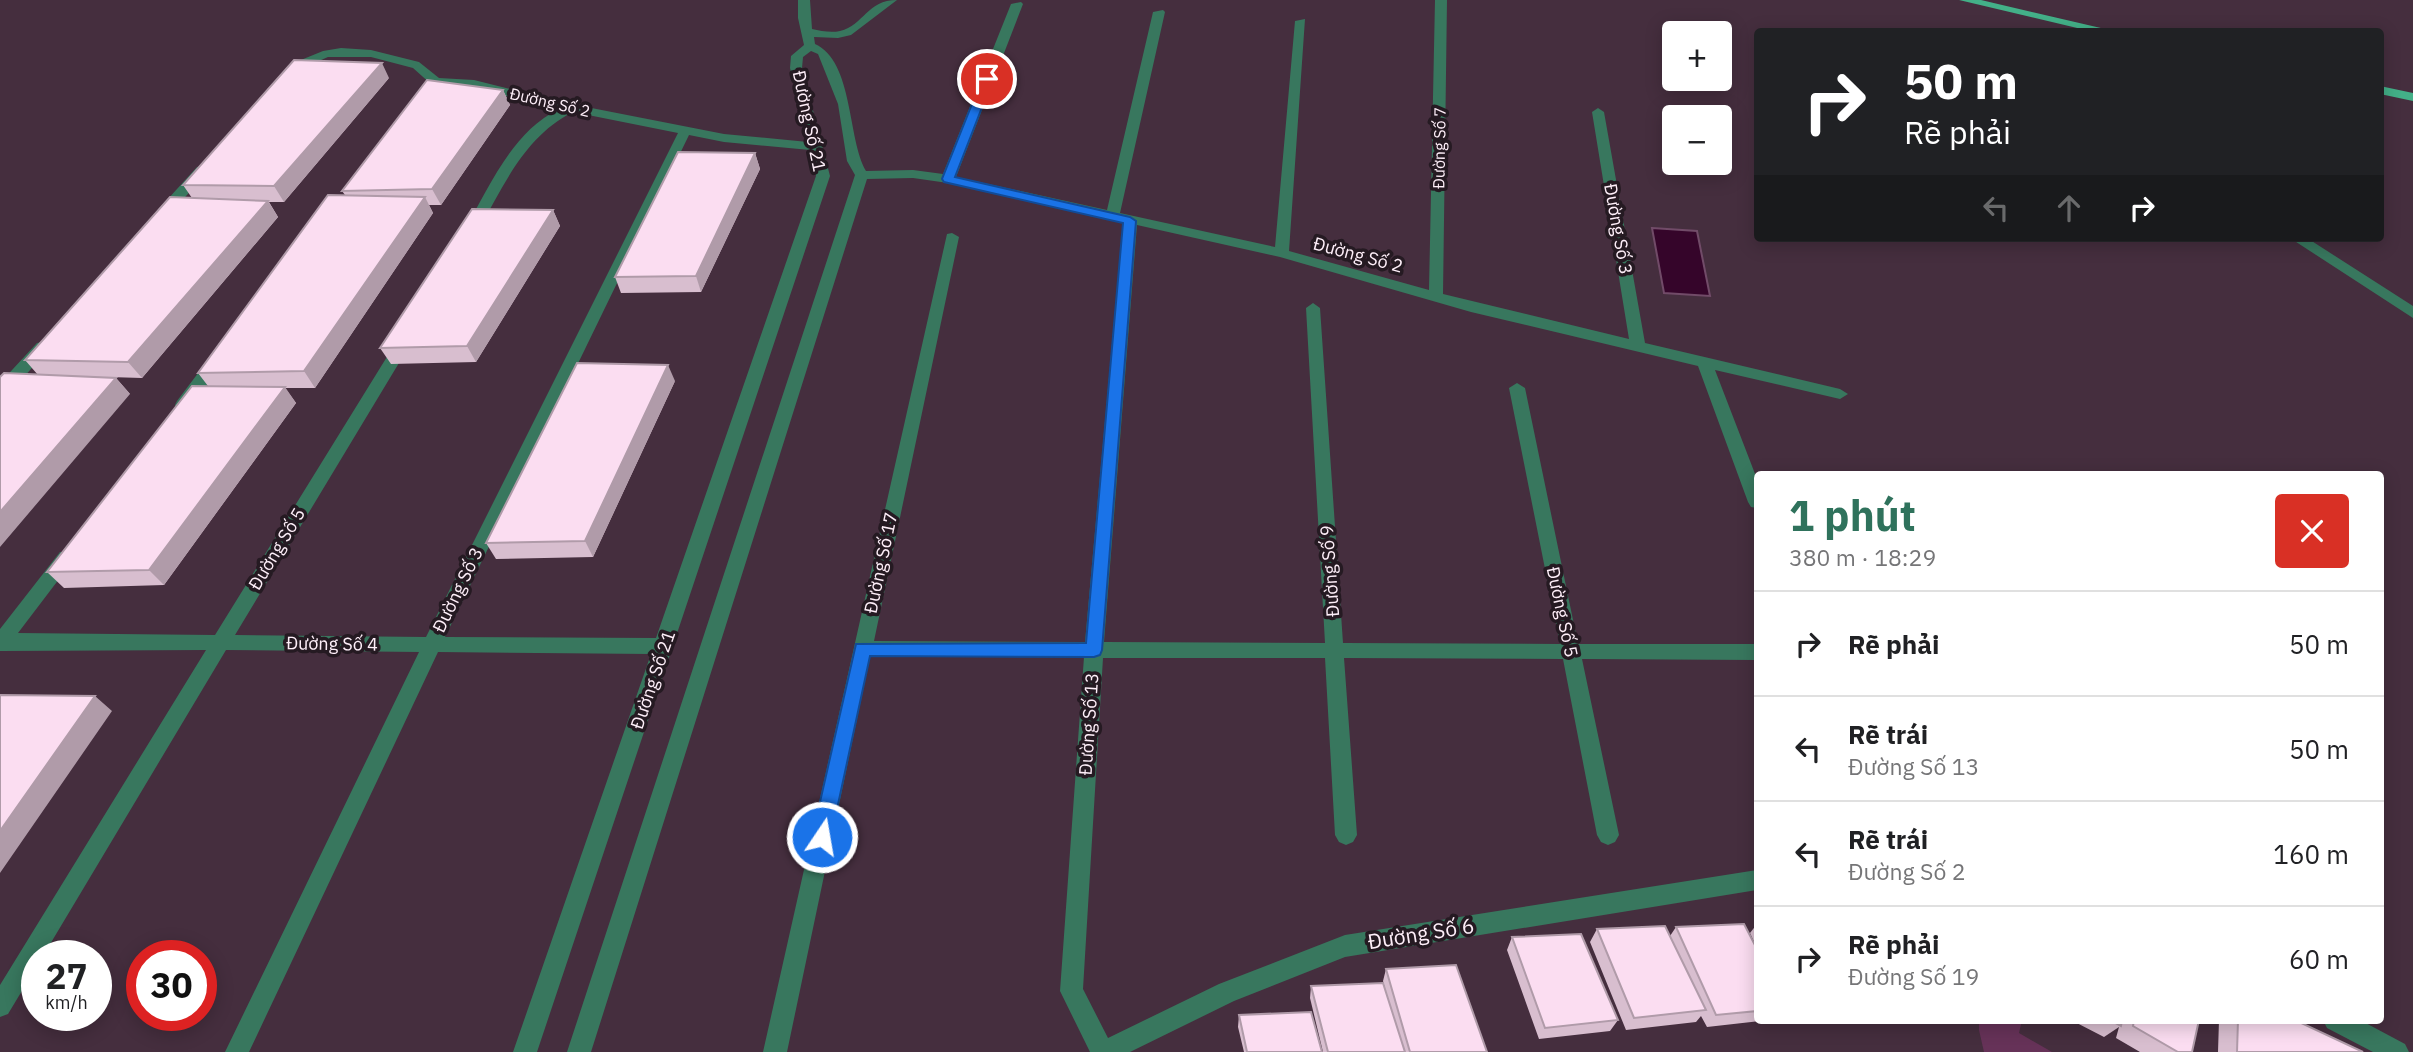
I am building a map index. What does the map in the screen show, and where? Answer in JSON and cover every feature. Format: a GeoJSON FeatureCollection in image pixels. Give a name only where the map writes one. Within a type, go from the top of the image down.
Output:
{"type":"FeatureCollection","features":[{"type":"Feature","properties":{"kind":"main road"},"geometry":{"type":"LineString","coordinates":[[1965,0],[2094,28]]}},
{"type":"Feature","properties":{"kind":"main road"},"geometry":{"type":"LineString","coordinates":[[2384,91],[2413,97]]}},
{"type":"Feature","properties":{"kind":"street"},"geometry":{"type":"LineString","coordinates":[[804,0],[808,39],[848,33],[891,0]]}},
{"type":"Feature","properties":{"kind":"street","name":"Đường Số 7"},"geometry":{"type":"LineString","coordinates":[[1436,296],[1441,0]]}},
{"type":"Feature","properties":{"kind":"street"},"geometry":{"type":"LineString","coordinates":[[948,179],[1017,4]]}},
{"type":"Feature","properties":{"kind":"street","name":"Đường Số 13"},"geometry":{"type":"LineString","coordinates":[[1104,1052],[1071,991],[1121,219],[1159,12]]}},
{"type":"Feature","properties":{"kind":"street"},"geometry":{"type":"LineString","coordinates":[[1282,253],[1301,21]]}},
{"type":"Feature","properties":{"kind":"street","name":"Đường Số 21"},"geometry":{"type":"LineString","coordinates":[[525,1052],[823,176],[796,68],[797,56],[808,39],[823,52],[836,83],[844,104],[854,161],[862,175]]}},
{"type":"Feature","properties":{"kind":"street","name":"Đường Số 2"},"geometry":{"type":"LineString","coordinates":[[277,87],[296,67],[318,55],[338,51],[374,52],[419,66],[432,87],[474,83],[571,108],[685,131],[724,138],[814,146]]}},
{"type":"Feature","properties":{"kind":"street"},"geometry":{"type":"LineString","coordinates":[[463,243],[527,137],[554,114],[571,108]]}},
{"type":"Feature","properties":{"kind":"street","name":"Đường Số 3"},"geometry":{"type":"LineString","coordinates":[[1598,112],[1638,347]]}},
{"type":"Feature","properties":{"kind":"street","name":"Đường Số 3"},"geometry":{"type":"LineString","coordinates":[[237,1052],[431,646],[685,131]]}},
{"type":"Feature","properties":{"kind":"street"},"geometry":{"type":"LineString","coordinates":[[148,230],[212,159]]}},
{"type":"Feature","properties":{"kind":"street","name":"Đường Số 2"},"geometry":{"type":"LineString","coordinates":[[862,175],[913,174],[948,179],[1282,253],[1471,307],[1840,394]]}},
{"type":"Feature","properties":{"kind":"street"},"geometry":{"type":"LineString","coordinates":[[579,1052],[862,175]]}},
{"type":"Feature","properties":{"kind":"street","name":"Đường Số 17"},"geometry":{"type":"LineString","coordinates":[[775,1052],[952,237]]}},
{"type":"Feature","properties":{"kind":"street"},"geometry":{"type":"LineString","coordinates":[[2303,242],[2413,313]]}},
{"type":"Feature","properties":{"kind":"street","name":"Đường Số 9"},"geometry":{"type":"LineString","coordinates":[[1313,308],[1346,835]]}},
{"type":"Feature","properties":{"kind":"street","name":"Đường Số 5"},"geometry":{"type":"LineString","coordinates":[[0,1006],[413,326]]}},
{"type":"Feature","properties":{"kind":"street"},"geometry":{"type":"LineString","coordinates":[[0,393],[55,332]]}},
{"type":"Feature","properties":{"kind":"street"},"geometry":{"type":"LineString","coordinates":[[172,419],[223,352]]}},
{"type":"Feature","properties":{"kind":"street"},"geometry":{"type":"LineString","coordinates":[[1705,364],[1754,494]]}},
{"type":"Feature","properties":{"kind":"street","name":"Đường Số 5"},"geometry":{"type":"LineString","coordinates":[[1517,388],[1608,835]]}},
{"type":"Feature","properties":{"kind":"street"},"geometry":{"type":"LineString","coordinates":[[1,641],[79,541]]}},
{"type":"Feature","properties":{"kind":"street","name":"Đường Số 4"},"geometry":{"type":"LineString","coordinates":[[1,641],[665,646]]}},
{"type":"Feature","properties":{"kind":"street"},"geometry":{"type":"LineString","coordinates":[[863,649],[1754,652]]}},
{"type":"Feature","properties":{"kind":"street","name":"Đường Số 6"},"geometry":{"type":"LineString","coordinates":[[1104,1052],[1227,992],[1345,946],[1754,880]]}},
{"type":"Feature","properties":{"kind":"street"},"geometry":{"type":"LineString","coordinates":[[2343,1024],[2397,1052]]}},
{"type":"Feature","properties":{"kind":"shaded area"},"geometry":{"type":"Polygon","coordinates":[[[1652,228],[1697,231],[1710,296],[1664,293],[1652,228]]]}},
{"type":"Feature","properties":{"kind":"shaded area"},"geometry":{"type":"Polygon","coordinates":[[[1979,1024],[2021,1024],[2019,1033],[2052,1052],[1984,1052],[1979,1024]]]}},
{"type":"Feature","properties":{"kind":"building"},"geometry":{"type":"Polygon","coordinates":[[[294,60],[382,63],[274,186],[183,185],[294,60]]]}},
{"type":"Feature","properties":{"kind":"building"},"geometry":{"type":"Polygon","coordinates":[[[427,80],[503,90],[432,189],[342,191],[427,80]]]}},
{"type":"Feature","properties":{"kind":"building"},"geometry":{"type":"Polygon","coordinates":[[[678,152],[755,153],[696,276],[615,277],[678,152]]]}},
{"type":"Feature","properties":{"kind":"building"},"geometry":{"type":"Polygon","coordinates":[[[328,195],[425,197],[304,371],[198,373],[328,195]]]}},
{"type":"Feature","properties":{"kind":"building"},"geometry":{"type":"Polygon","coordinates":[[[170,197],[268,201],[128,362],[25,360],[170,197]]]}},
{"type":"Feature","properties":{"kind":"building"},"geometry":{"type":"Polygon","coordinates":[[[472,209],[553,210],[467,346],[380,348],[472,209]]]}},
{"type":"Feature","properties":{"kind":"building"},"geometry":{"type":"Polygon","coordinates":[[[577,363],[668,365],[585,541],[486,543],[577,363]]]}},
{"type":"Feature","properties":{"kind":"building"},"geometry":{"type":"Polygon","coordinates":[[[4,373],[116,378],[0,512],[0,377],[4,373]]]}},
{"type":"Feature","properties":{"kind":"building"},"geometry":{"type":"Polygon","coordinates":[[[192,386],[285,387],[149,570],[47,572],[192,386]]]}},
{"type":"Feature","properties":{"kind":"building"},"geometry":{"type":"Polygon","coordinates":[[[0,695],[95,696],[0,831],[0,695]]]}},
{"type":"Feature","properties":{"kind":"building"},"geometry":{"type":"Polygon","coordinates":[[[1744,924],[1754,943],[1754,1011],[1716,1015],[1676,927],[1744,924]]]}},
{"type":"Feature","properties":{"kind":"building"},"geometry":{"type":"Polygon","coordinates":[[[1665,926],[1706,1010],[1634,1018],[1597,929],[1665,926]]]}},
{"type":"Feature","properties":{"kind":"building"},"geometry":{"type":"Polygon","coordinates":[[[1581,934],[1618,1020],[1545,1028],[1512,937],[1581,934]]]}},
{"type":"Feature","properties":{"kind":"building"},"geometry":{"type":"Polygon","coordinates":[[[1456,965],[1487,1052],[1410,1052],[1386,969],[1456,965]]]}},
{"type":"Feature","properties":{"kind":"building"},"geometry":{"type":"Polygon","coordinates":[[[1383,983],[1405,1052],[1328,1052],[1311,986],[1383,983]]]}},
{"type":"Feature","properties":{"kind":"building"},"geometry":{"type":"Polygon","coordinates":[[[1311,1012],[1322,1052],[1247,1052],[1239,1015],[1311,1012]]]}},
{"type":"Feature","properties":{"kind":"building"},"geometry":{"type":"Polygon","coordinates":[[[2198,1024],[2192,1052],[2178,1052],[2133,1026],[2198,1024]]]}},
{"type":"Feature","properties":{"kind":"building"},"geometry":{"type":"Polygon","coordinates":[[[2238,1024],[2304,1024],[2363,1052],[2237,1052],[2238,1024]]]}},
{"type":"Feature","properties":{"kind":"route"},"geometry":{"type":"LineString","coordinates":[[822,837],[863,649],[1094,650],[1130,221],[948,179],[987,79]]}}]}
